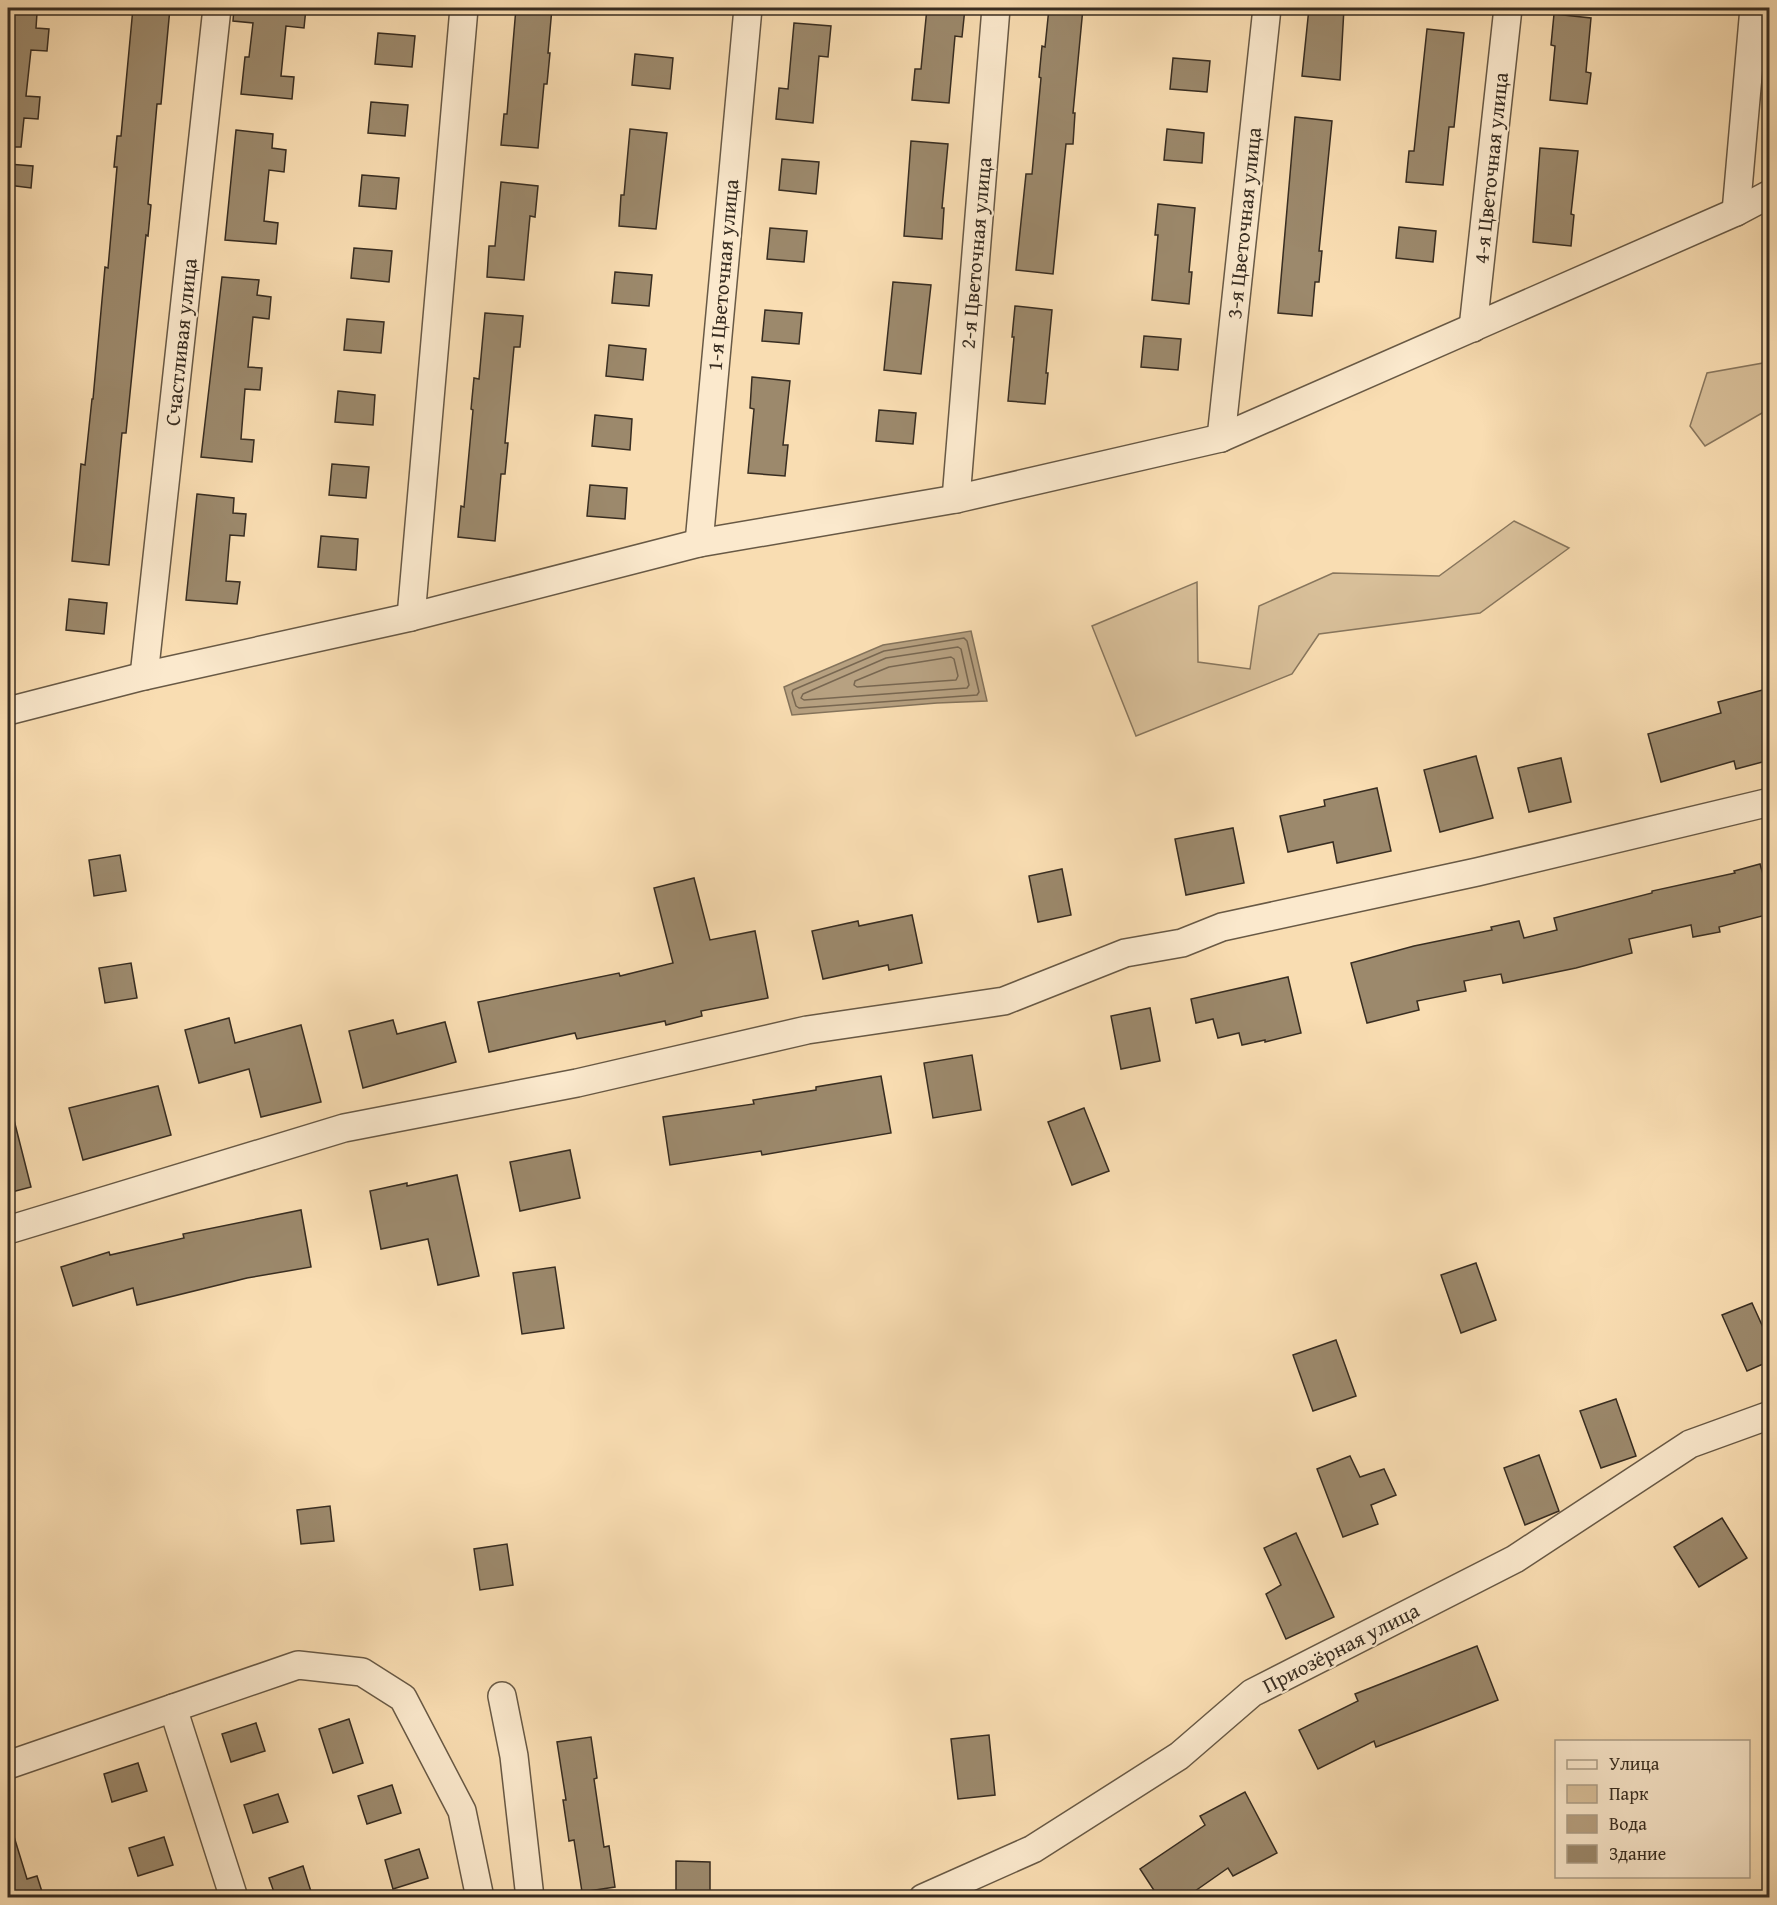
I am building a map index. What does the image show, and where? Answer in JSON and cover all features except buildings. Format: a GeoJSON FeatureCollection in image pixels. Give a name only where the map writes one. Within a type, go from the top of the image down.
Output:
{"type":"FeatureCollection","features":[{"type":"Feature","properties":{"kind":"street","name":"Счастливая улица"},"geometry":{"type":"LineString","coordinates":[[144,676],[217,8]]}},
{"type":"Feature","properties":{"kind":"street"},"geometry":{"type":"LineString","coordinates":[[411,617],[464,8]]}},
{"type":"Feature","properties":{"kind":"street","name":"1-я Цветочная улица"},"geometry":{"type":"LineString","coordinates":[[699,543],[748,8]]}},
{"type":"Feature","properties":{"kind":"street","name":"2-я Цветочная улица"},"geometry":{"type":"LineString","coordinates":[[956,499],[996,8]]}},
{"type":"Feature","properties":{"kind":"street","name":"3-я Цветочная улица"},"geometry":{"type":"LineString","coordinates":[[1221,438],[1267,8]]}},
{"type":"Feature","properties":{"kind":"street","name":"4-я Цветочная улица"},"geometry":{"type":"LineString","coordinates":[[1473,328],[1508,8]]}},
{"type":"Feature","properties":{"kind":"street"},"geometry":{"type":"LineString","coordinates":[[1736,212],[1754,8]]}},
{"type":"Feature","properties":{"kind":"street"},"geometry":{"type":"LineString","coordinates":[[8,711],[144,676],[411,617],[699,543],[956,499],[1221,438],[1770,195]]}},
{"type":"Feature","properties":{"kind":"street"},"geometry":{"type":"LineString","coordinates":[[8,1230],[344,1128],[577,1083],[807,1030],[1004,1001],[1125,953],[1182,943],[1222,927],[1477,872],[1770,802]]}},
{"type":"Feature","properties":{"kind":"street","name":"Приозёрная улица"},"geometry":{"type":"LineString","coordinates":[[922,1898],[1033,1849],[1179,1756],[1252,1693],[1515,1559],[1690,1444],[1770,1415]]}},
{"type":"Feature","properties":{"kind":"street"},"geometry":{"type":"LineString","coordinates":[[8,1765],[298,1665],[362,1672],[403,1698],[462,1811],[480,1898]]}},
{"type":"Feature","properties":{"kind":"street"},"geometry":{"type":"LineString","coordinates":[[502,1696],[514,1755],[530,1898]]}},
{"type":"Feature","properties":{"kind":"street"},"geometry":{"type":"LineString","coordinates":[[172,1708],[234,1898]]}},
{"type":"Feature","properties":{"kind":"green space"},"geometry":{"type":"Polygon","coordinates":[[[1769,362],[1769,409],[1705,446],[1690,426],[1707,373],[1769,362]]]}},
{"type":"Feature","properties":{"kind":"green space"},"geometry":{"type":"Polygon","coordinates":[[[1514,521],[1569,548],[1480,613],[1319,634],[1292,674],[1136,736],[1092,626],[1197,582],[1198,662],[1250,669],[1259,606],[1333,573],[1439,576],[1514,521]]]}},
{"type":"Feature","properties":{"kind":"water"},"geometry":{"type":"Polygon","coordinates":[[[971,631],[987,701],[792,715],[784,687],[883,645],[971,631]]]}}]}
